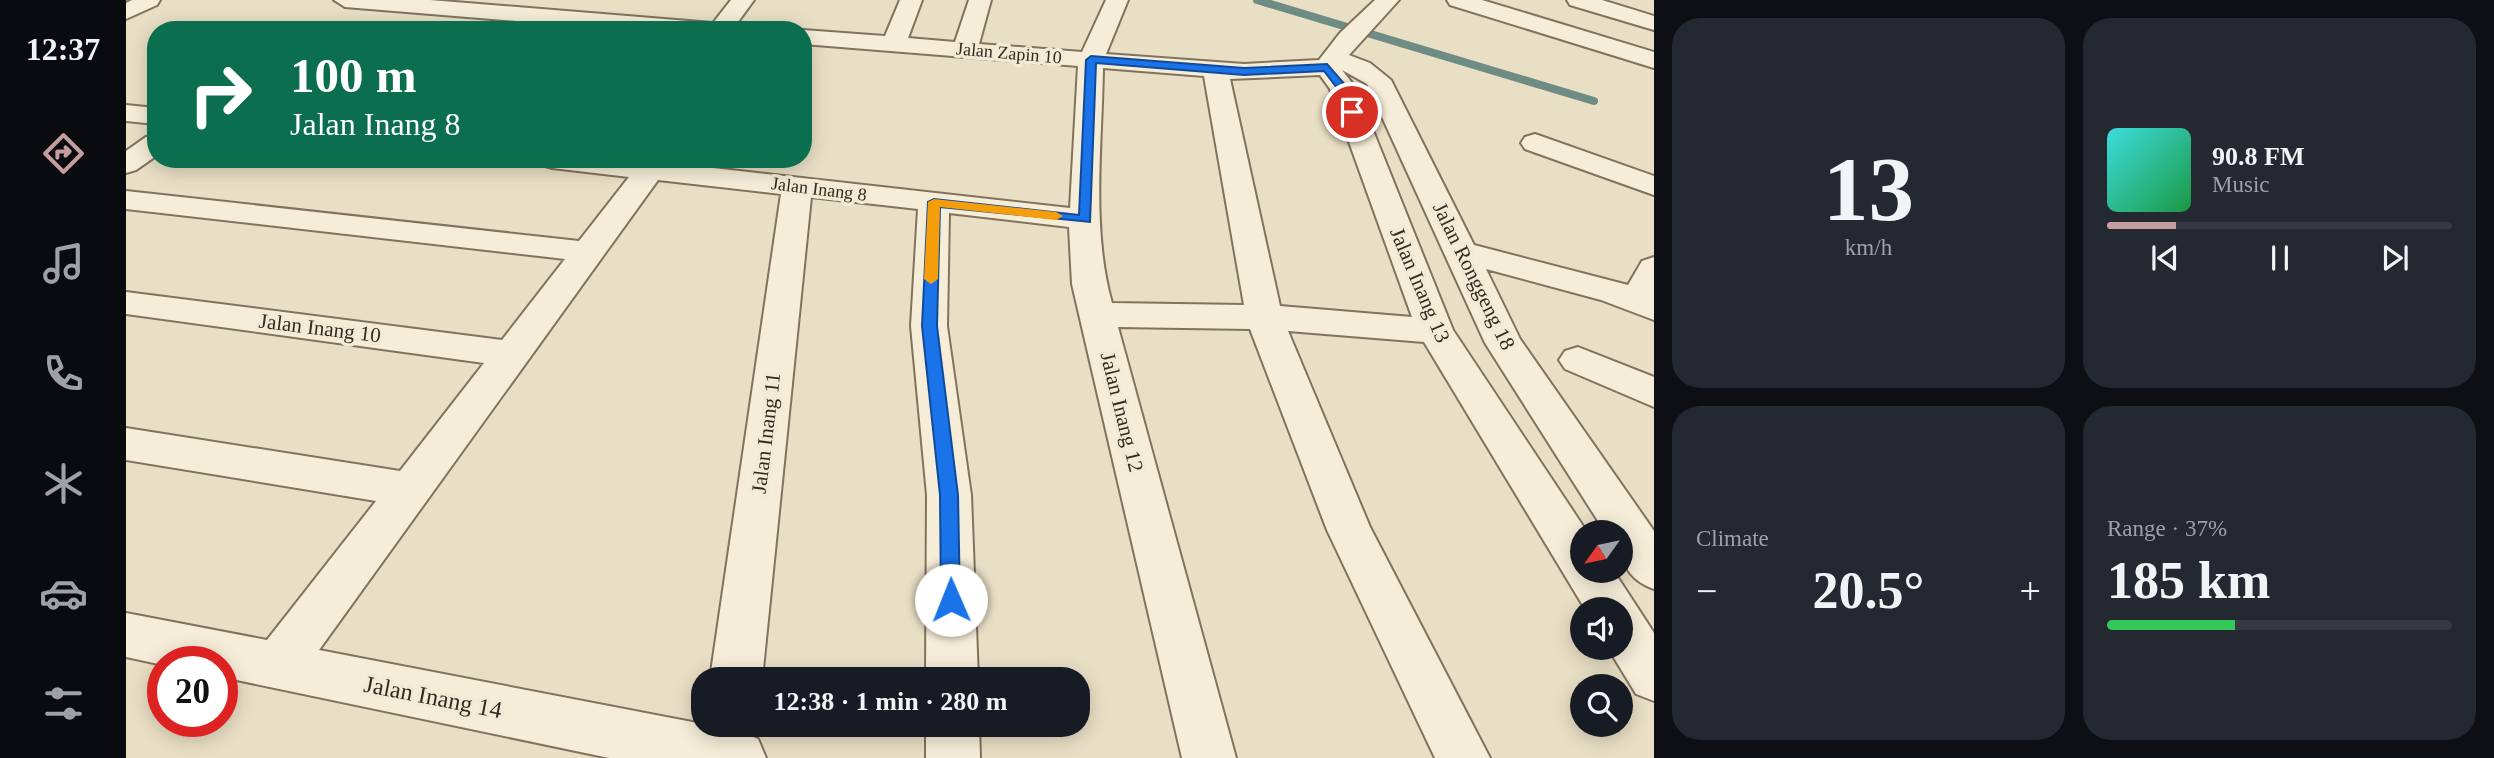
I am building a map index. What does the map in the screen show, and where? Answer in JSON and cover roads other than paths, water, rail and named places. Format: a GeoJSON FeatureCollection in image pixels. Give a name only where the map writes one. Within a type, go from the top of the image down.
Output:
{"type":"FeatureCollection","features":[{"type":"Feature","properties":{"kind":"street"},"geometry":{"type":"LineString","coordinates":[[126,12],[149,0]]}},
{"type":"Feature","properties":{"kind":"street"},"geometry":{"type":"LineString","coordinates":[[345,0],[480,5],[606,21]]}},
{"type":"Feature","properties":{"kind":"street"},"geometry":{"type":"LineString","coordinates":[[569,18],[588,0]]}},
{"type":"Feature","properties":{"kind":"street"},"geometry":{"type":"LineString","coordinates":[[726,21],[743,0]]}},
{"type":"Feature","properties":{"kind":"street"},"geometry":{"type":"LineString","coordinates":[[894,44],[911,0]]}},
{"type":"Feature","properties":{"kind":"street"},"geometry":{"type":"LineString","coordinates":[[965,50],[980,0]]}},
{"type":"Feature","properties":{"kind":"street"},"geometry":{"type":"LineString","coordinates":[[1091,60],[1117,0]]}},
{"type":"Feature","properties":{"kind":"street"},"geometry":{"type":"LineString","coordinates":[[1344,46],[1388,0]]}},
{"type":"Feature","properties":{"kind":"street"},"geometry":{"type":"LineString","coordinates":[[1458,0],[1654,60]]}},
{"type":"Feature","properties":{"kind":"street"},"geometry":{"type":"LineString","coordinates":[[1578,0],[1654,23]]}},
{"type":"Feature","properties":{"kind":"street","name":"Jalan Zapin 10"},"geometry":{"type":"LineString","coordinates":[[812,38],[1244,72],[1344,46]]}},
{"type":"Feature","properties":{"kind":"street","name":"Jalan Ronggeng 18"},"geometry":{"type":"LineString","coordinates":[[1344,46],[1361,68],[1378,80],[1503,343],[1654,569]]}},
{"type":"Feature","properties":{"kind":"street","name":"Jalan Inang 13"},"geometry":{"type":"LineString","coordinates":[[1344,46],[1343,88],[1435,331],[1570,544]]}},
{"type":"Feature","properties":{"kind":"street","name":"Jalan Inang 12"},"geometry":{"type":"LineString","coordinates":[[1091,60],[1085,219],[1088,284],[1209,758]]}},
{"type":"Feature","properties":{"kind":"street"},"geometry":{"type":"LineString","coordinates":[[1215,69],[1264,317],[1349,530],[1463,758]]}},
{"type":"Feature","properties":{"kind":"street"},"geometry":{"type":"LineString","coordinates":[[126,113],[147,115]]}},
{"type":"Feature","properties":{"kind":"street"},"geometry":{"type":"LineString","coordinates":[[1535,143],[1654,186]]}},
{"type":"Feature","properties":{"kind":"street"},"geometry":{"type":"LineString","coordinates":[[126,164],[147,149]]}},
{"type":"Feature","properties":{"kind":"street","name":"Jalan Inang 8"},"geometry":{"type":"LineString","coordinates":[[632,168],[1085,219]]}},
{"type":"Feature","properties":{"kind":"street"},"geometry":{"type":"LineString","coordinates":[[278,666],[650,170]]}},
{"type":"Feature","properties":{"kind":"street","name":"Jalan Inang 11"},"geometry":{"type":"LineString","coordinates":[[737,667],[797,187]]}},
{"type":"Feature","properties":{"kind":"street"},"geometry":{"type":"LineString","coordinates":[[126,200],[589,253]]}},
{"type":"Feature","properties":{"kind":"street"},"geometry":{"type":"LineString","coordinates":[[934,202],[929,326],[949,495],[952,667]]}},
{"type":"Feature","properties":{"kind":"street"},"geometry":{"type":"LineString","coordinates":[[1461,252],[1613,292],[1646,305],[1654,268]]}},
{"type":"Feature","properties":{"kind":"street","name":"Jalan Inang 10"},"geometry":{"type":"LineString","coordinates":[[126,303],[513,354]]}},
{"type":"Feature","properties":{"kind":"street"},"geometry":{"type":"LineString","coordinates":[[1097,315],[1264,317],[1435,331]]}},
{"type":"Feature","properties":{"kind":"street"},"geometry":{"type":"LineString","coordinates":[[1578,360],[1654,393]]}},
{"type":"Feature","properties":{"kind":"street"},"geometry":{"type":"LineString","coordinates":[[126,444],[412,490]]}},
{"type":"Feature","properties":{"kind":"street","name":"Jalan Inang 14"},"geometry":{"type":"LineString","coordinates":[[126,635],[278,666],[732,746]]}},
{"type":"Feature","properties":{"kind":"street"},"geometry":{"type":"LineString","coordinates":[[1633,644],[1654,677]]}},
{"type":"Feature","properties":{"kind":"street"},"geometry":{"type":"LineString","coordinates":[[952,737],[953,758]]}},
{"type":"Feature","properties":{"kind":"waterway"},"geometry":{"type":"LineString","coordinates":[[1257,0],[1594,101]]}}]}
